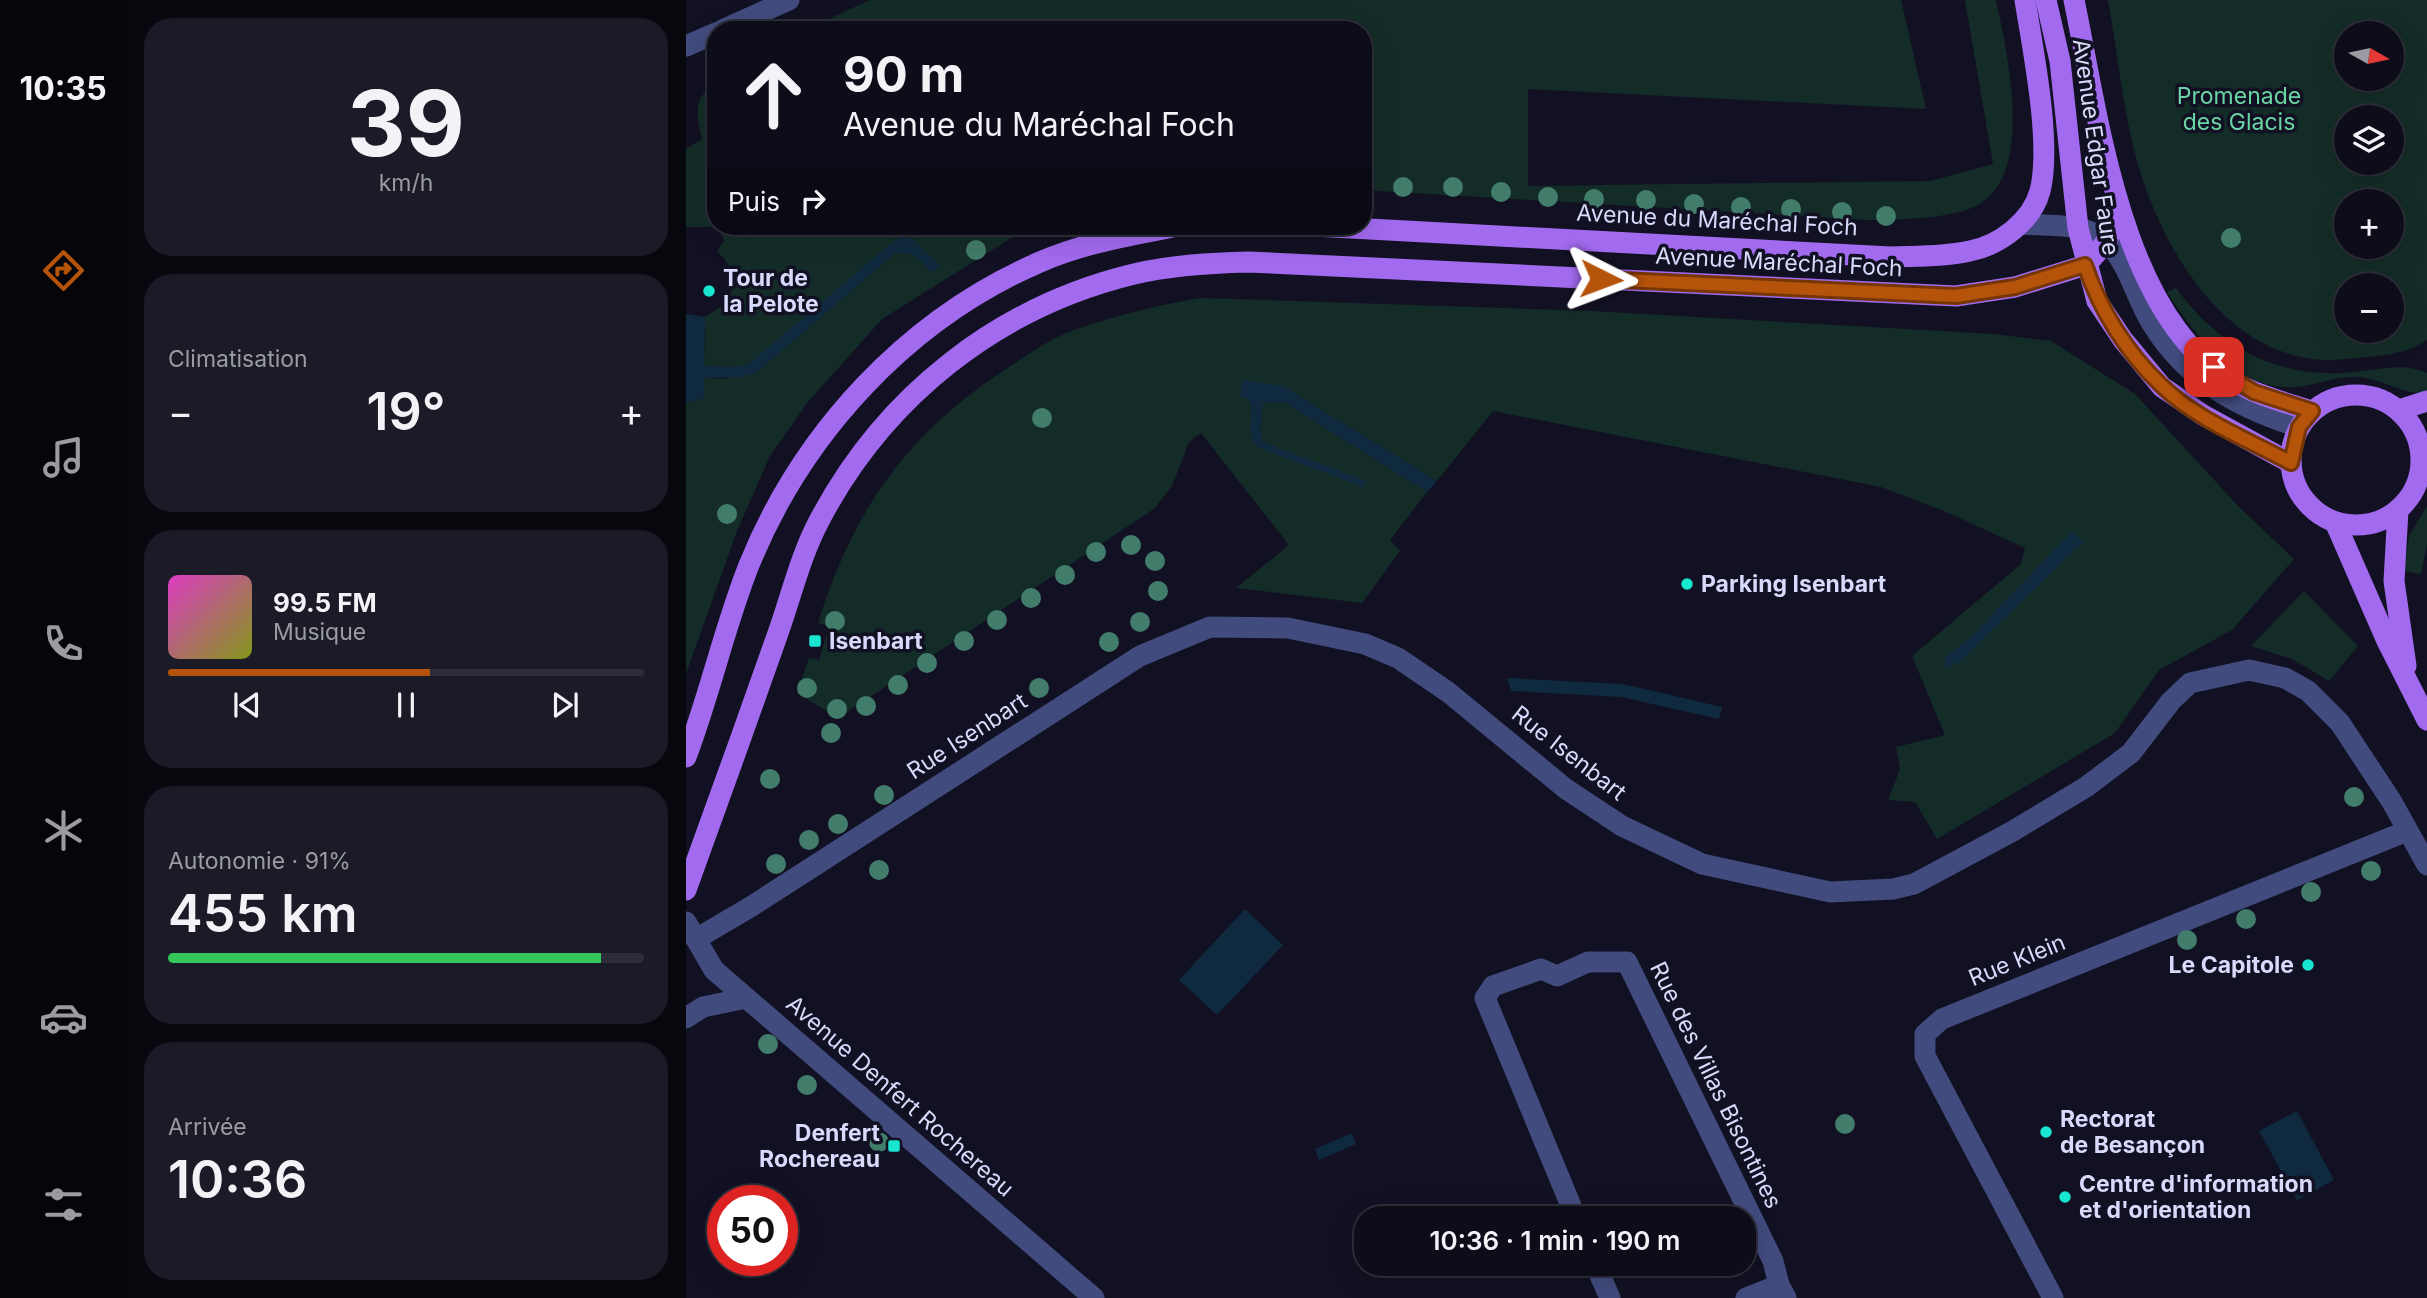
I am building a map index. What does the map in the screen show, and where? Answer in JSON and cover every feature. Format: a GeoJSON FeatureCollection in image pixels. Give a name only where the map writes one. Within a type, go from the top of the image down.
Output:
{"type":"FeatureCollection","features":[{"type":"Feature","properties":{"kind":"main road"},"geometry":{"type":"LineString","coordinates":[[2020,224],[2039,194],[2043,171],[2039,89],[2025,0]]}},
{"type":"Feature","properties":{"kind":"main road","name":"Avenue Edgar Faure"},"geometry":{"type":"LineString","coordinates":[[2046,0],[2060,61],[2078,228],[2085,265],[2097,301],[2123,340],[2162,387],[2203,415],[2291,463]]}},
{"type":"Feature","properties":{"kind":"main road","name":"Avenue Edgar Faure"},"geometry":{"type":"LineString","coordinates":[[2074,0],[2119,213]]}},
{"type":"Feature","properties":{"kind":"main road"},"geometry":{"type":"LineString","coordinates":[[2085,265],[2107,241],[2119,213]]}},
{"type":"Feature","properties":{"kind":"main road"},"geometry":{"type":"LineString","coordinates":[[2119,213],[2148,282],[2168,317],[2202,357],[2226,377],[2306,419]]}},
{"type":"Feature","properties":{"kind":"main road","name":"Avenue du Maréchal Foch"},"geometry":{"type":"LineString","coordinates":[[1372,229],[1891,257],[1972,251],[1999,240],[2020,224]]}},
{"type":"Feature","properties":{"kind":"main road"},"geometry":{"type":"LineString","coordinates":[[686,757],[749,565],[799,467],[855,395],[922,332],[978,294],[1030,267],[1134,235]]}},
{"type":"Feature","properties":{"kind":"main road","name":"Avenue Maréchal Foch"},"geometry":{"type":"LineString","coordinates":[[686,890],[779,632],[797,573],[818,523],[844,478],[870,439],[937,373],[982,338],[1032,309],[1076,291],[1134,274],[1189,264],[1249,261],[1956,296],[1991,293],[2085,265]]}},
{"type":"Feature","properties":{"kind":"main road"},"geometry":{"type":"LineString","coordinates":[[2346,395],[2374,397],[2399,410],[2419,442],[2424,464],[2413,491],[2398,510],[2368,524],[2334,522],[2320,515],[2300,493],[2291,463],[2306,419],[2328,400],[2346,395]]}},
{"type":"Feature","properties":{"kind":"main road"},"geometry":{"type":"LineString","coordinates":[[2399,410],[2427,401]]}},
{"type":"Feature","properties":{"kind":"main road"},"geometry":{"type":"LineString","coordinates":[[2398,510],[2393,581],[2409,682]]}},
{"type":"Feature","properties":{"kind":"main road"},"geometry":{"type":"LineString","coordinates":[[2334,522],[2387,641],[2427,720]]}},
{"type":"Feature","properties":{"kind":"street"},"geometry":{"type":"LineString","coordinates":[[742,21],[789,0]]}},
{"type":"Feature","properties":{"kind":"street"},"geometry":{"type":"LineString","coordinates":[[686,46],[707,37]]}},
{"type":"Feature","properties":{"kind":"street"},"geometry":{"type":"LineString","coordinates":[[2020,224],[2078,228],[2107,241],[2126,271],[2151,322],[2191,371],[2213,390],[2246,408],[2306,419]]}},
{"type":"Feature","properties":{"kind":"street","name":"Rue Isenbart"},"geometry":{"type":"LineString","coordinates":[[691,931],[1140,656],[1210,627],[1287,628],[1365,644],[1398,657],[1448,692],[1588,805],[1657,845],[1702,864],[1830,892],[1893,889],[1914,884],[2086,787],[2131,753],[2171,701],[2190,683],[2249,670],[2286,678],[2308,691],[2340,723],[2392,802],[2427,865]]}},
{"type":"Feature","properties":{"kind":"street","name":"Rue Klein"},"geometry":{"type":"LineString","coordinates":[[2053,1298],[1925,1056],[1925,1034],[1942,1019],[2407,831]]}},
{"type":"Feature","properties":{"kind":"street","name":"Avenue Denfert Rochereau"},"geometry":{"type":"LineString","coordinates":[[691,931],[714,970],[1094,1298]]}},
{"type":"Feature","properties":{"kind":"street","name":"Rue des Villas Bisontines"},"geometry":{"type":"LineString","coordinates":[[1571,1206],[1485,998],[1493,985],[1541,969],[1557,976],[1588,962],[1627,962],[1746,1206]]}},
{"type":"Feature","properties":{"kind":"street"},"geometry":{"type":"LineString","coordinates":[[686,1018],[703,1007],[746,998]]}},
{"type":"Feature","properties":{"kind":"street","name":"Rue des Villas Bisontines"},"geometry":{"type":"LineString","coordinates":[[1756,1226],[1773,1261],[1782,1291]]}},
{"type":"Feature","properties":{"kind":"street"},"geometry":{"type":"LineString","coordinates":[[1600,1276],[1610,1298]]}},
{"type":"Feature","properties":{"kind":"street"},"geometry":{"type":"LineString","coordinates":[[1746,1298],[1782,1291]]}},
{"type":"Feature","properties":{"kind":"green space"},"geometry":{"type":"Polygon","coordinates":[[[870,0],[1901,0],[1926,109],[1528,89],[1528,186],[1930,181],[1993,164],[1965,0],[1996,0],[2010,81],[2012,142],[2006,170],[1993,192],[1974,207],[1922,218],[1867,220],[1372,191],[1372,21],[824,21],[870,0]]]}},
{"type":"Feature","properties":{"kind":"green space","name":"Promenade des Glacis"},"geometry":{"type":"Polygon","coordinates":[[[2108,0],[2427,0],[2427,340],[2409,349],[2388,354],[2345,359],[2306,358],[2271,347],[2239,328],[2211,302],[2187,271],[2167,238],[2139,168],[2121,84],[2108,0]]]}},
{"type":"Feature","properties":{"kind":"green space"},"geometry":{"type":"Polygon","coordinates":[[[707,90],[707,227],[686,227],[686,149],[702,139],[698,107],[707,90]]]}},
{"type":"Feature","properties":{"kind":"green space"},"geometry":{"type":"Polygon","coordinates":[[[722,235],[1016,235],[882,319],[808,402],[770,456],[737,531],[686,674],[686,403],[704,398],[704,378],[722,379],[757,372],[894,254],[910,254],[931,272],[911,238],[750,363],[738,367],[704,366],[705,317],[729,301],[732,286],[729,268],[717,251],[724,241],[722,235]]]}},
{"type":"Feature","properties":{"kind":"green space"},"geometry":{"type":"Polygon","coordinates":[[[2176,288],[2211,327],[2252,355],[2300,371],[2326,373],[2409,368],[2427,373],[2427,393],[2410,392],[2359,377],[2285,387],[2248,377],[2216,354],[2189,324],[2167,292],[2176,288]]]}},
{"type":"Feature","properties":{"kind":"green space"},"geometry":{"type":"Polygon","coordinates":[[[1201,298],[1591,311],[1994,334],[2051,341],[2135,394],[2238,506],[2294,559],[2232,630],[2159,670],[2115,733],[1937,839],[1915,802],[1888,800],[1900,769],[1896,747],[1945,735],[1912,656],[2021,564],[2025,548],[1944,511],[1881,487],[1493,411],[1437,481],[1283,386],[1248,399],[1251,433],[1257,447],[1366,482],[1263,442],[1260,432],[1263,403],[1284,402],[1427,492],[1390,540],[1400,551],[1362,603],[1236,588],[1289,545],[1201,433],[1189,442],[1172,486],[1154,509],[838,718],[797,693],[809,658],[819,660],[829,627],[818,623],[832,583],[866,511],[887,479],[938,422],[1003,371],[1057,337],[1123,315],[1201,298]]]}},
{"type":"Feature","properties":{"kind":"green space"},"geometry":{"type":"Polygon","coordinates":[[[2427,506],[2427,545],[2421,574],[2404,571],[2409,536],[2427,506]]]}},
{"type":"Feature","properties":{"kind":"green space"},"geometry":{"type":"Polygon","coordinates":[[[2304,591],[2358,646],[2329,681],[2292,659],[2251,646],[2304,591]]]}},
{"type":"Feature","properties":{"kind":"water"},"geometry":{"type":"Polygon","coordinates":[[[902,237],[911,238],[940,266],[931,272],[910,254],[894,254],[757,372],[741,377],[704,378],[704,398],[686,403],[686,314],[705,317],[704,366],[738,367],[750,363],[895,240],[902,237]]]}},
{"type":"Feature","properties":{"kind":"water"},"geometry":{"type":"Polygon","coordinates":[[[1243,380],[1283,386],[1437,481],[1427,492],[1284,402],[1263,403],[1260,431],[1263,442],[1367,481],[1363,487],[1257,447],[1251,433],[1248,399],[1239,396],[1243,380]]]}},
{"type":"Feature","properties":{"kind":"water"},"geometry":{"type":"Polygon","coordinates":[[[2072,531],[2083,542],[1960,662],[1945,669],[1945,658],[1970,638],[2072,531]]]}},
{"type":"Feature","properties":{"kind":"water"},"geometry":{"type":"Polygon","coordinates":[[[1507,678],[1623,684],[1722,707],[1719,719],[1621,697],[1511,691],[1507,678]]]}},
{"type":"Feature","properties":{"kind":"water"},"geometry":{"type":"Polygon","coordinates":[[[1245,909],[1283,945],[1217,1015],[1179,980],[1245,909]]]}},
{"type":"Feature","properties":{"kind":"water"},"geometry":{"type":"Polygon","coordinates":[[[2297,1111],[2334,1180],[2297,1200],[2259,1131],[2297,1111]]]}},
{"type":"Feature","properties":{"kind":"water"},"geometry":{"type":"Polygon","coordinates":[[[1352,1133],[1356,1144],[1319,1160],[1315,1149],[1352,1133]]]}},
{"type":"Feature","properties":{"kind":"place","name":"Tour de la Pelote"},"geometry":{"type":"Point","coordinates":[709,291]}},
{"type":"Feature","properties":{"kind":"place","name":"Parking Isenbart"},"geometry":{"type":"Point","coordinates":[1687,584]}},
{"type":"Feature","properties":{"kind":"place","name":"Isenbart"},"geometry":{"type":"Point","coordinates":[815,641]}},
{"type":"Feature","properties":{"kind":"place","name":"Le Capitole"},"geometry":{"type":"Point","coordinates":[2308,965]}},
{"type":"Feature","properties":{"kind":"place","name":"Rectorat de Besançon"},"geometry":{"type":"Point","coordinates":[2046,1132]}},
{"type":"Feature","properties":{"kind":"place","name":"Denfert Rochereau"},"geometry":{"type":"Point","coordinates":[894,1146]}},
{"type":"Feature","properties":{"kind":"place","name":"Centre d'information et d'orientation"},"geometry":{"type":"Point","coordinates":[2065,1197]}},
{"type":"Feature","properties":{"kind":"route"},"geometry":{"type":"LineString","coordinates":[[1601,279],[1956,296],[1991,293],[2085,265],[2097,301],[2123,340],[2162,387],[2203,415],[2291,463],[2292,444],[2299,427],[2312,411],[2254,392],[2226,377],[2214,367]]}}]}
